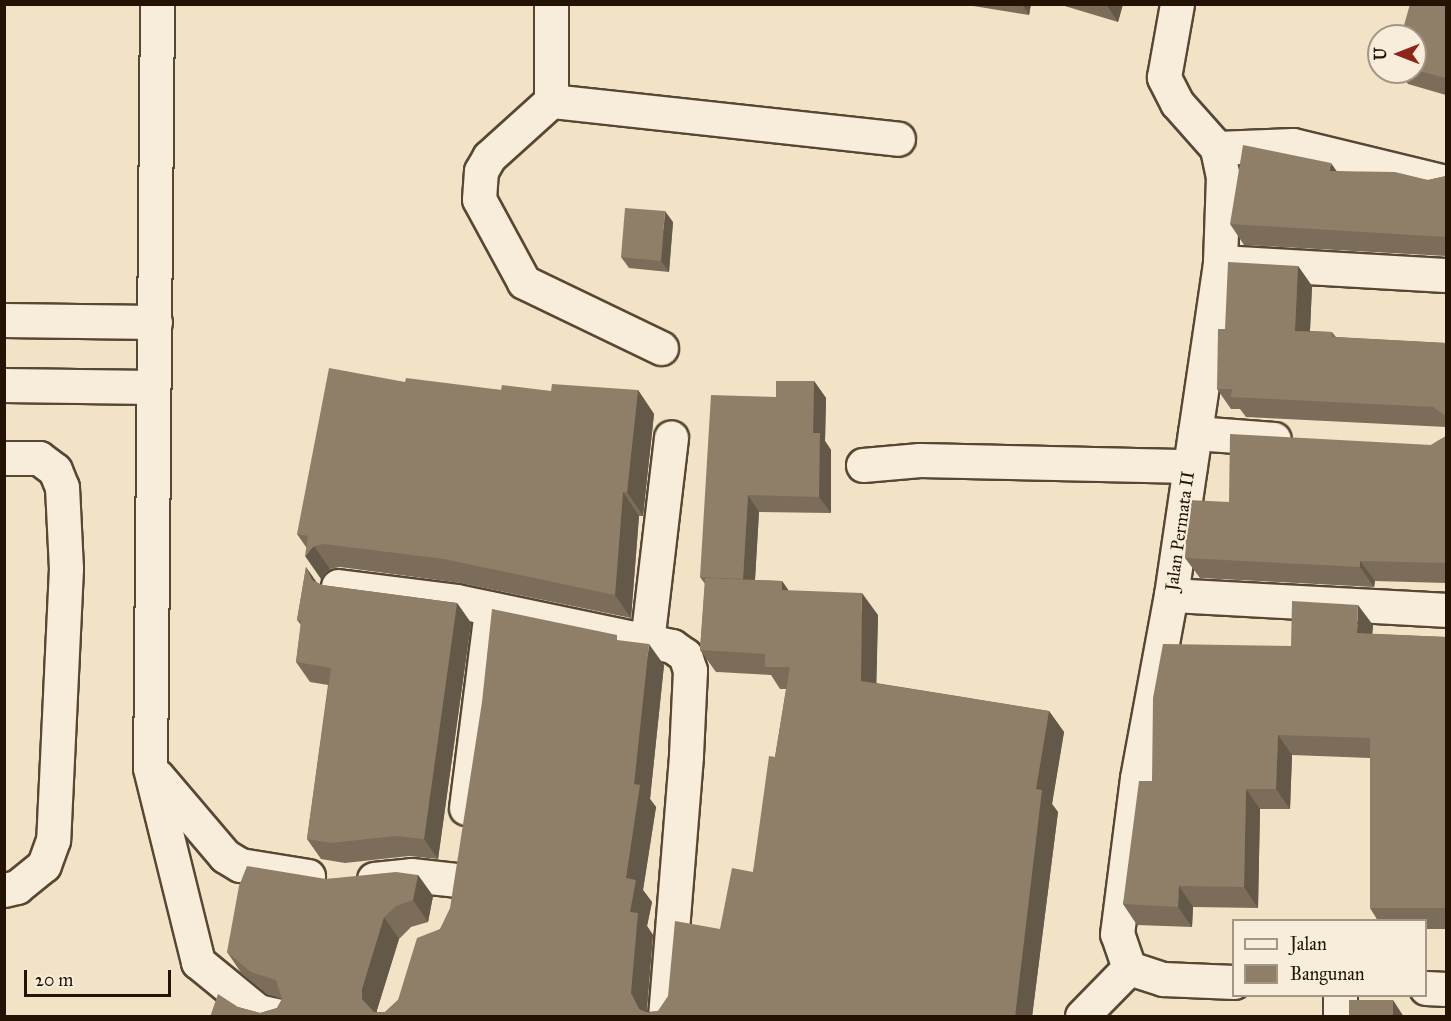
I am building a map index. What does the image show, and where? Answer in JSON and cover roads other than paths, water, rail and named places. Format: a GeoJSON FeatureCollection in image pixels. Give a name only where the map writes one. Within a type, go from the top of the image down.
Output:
{"type":"FeatureCollection","features":[{"type":"Feature","properties":{"kind":"street"},"geometry":{"type":"LineString","coordinates":[[157,4],[150,768],[198,962],[258,1011],[279,1017]]}},
{"type":"Feature","properties":{"kind":"street"},"geometry":{"type":"LineString","coordinates":[[551,4],[551,100],[489,157],[481,171],[479,199],[524,282],[661,348]]}},
{"type":"Feature","properties":{"kind":"street"},"geometry":{"type":"LineString","coordinates":[[1177,4],[1164,77],[1177,103],[1217,148],[1293,145],[1446,182]]}},
{"type":"Feature","properties":{"kind":"street"},"geometry":{"type":"LineString","coordinates":[[551,100],[898,140]]}},
{"type":"Feature","properties":{"kind":"street","name":"Jalan Permata II"},"geometry":{"type":"LineString","coordinates":[[1129,968],[1118,934],[1137,778],[1171,595],[1220,262],[1223,177],[1217,148]]}},
{"type":"Feature","properties":{"kind":"street"},"geometry":{"type":"LineString","coordinates":[[1220,262],[1446,275]]}},
{"type":"Feature","properties":{"kind":"street"},"geometry":{"type":"LineString","coordinates":[[4,320],[155,322]]}},
{"type":"Feature","properties":{"kind":"street"},"geometry":{"type":"LineString","coordinates":[[4,385],[153,387]]}},
{"type":"Feature","properties":{"kind":"street"},"geometry":{"type":"LineString","coordinates":[[1195,433],[1308,441]]}},
{"type":"Feature","properties":{"kind":"street"},"geometry":{"type":"LineString","coordinates":[[647,642],[671,437]]}},
{"type":"Feature","properties":{"kind":"street"},"geometry":{"type":"LineString","coordinates":[[4,459],[39,458],[55,470],[62,487],[66,568],[53,840],[44,865],[17,887],[4,890]]}},
{"type":"Feature","properties":{"kind":"street"},"geometry":{"type":"LineString","coordinates":[[863,465],[920,460],[1190,466]]}},
{"type":"Feature","properties":{"kind":"street"},"geometry":{"type":"LineString","coordinates":[[338,586],[491,609],[672,646],[685,655],[690,670],[665,1017]]}},
{"type":"Feature","properties":{"kind":"street"},"geometry":{"type":"LineString","coordinates":[[1171,595],[1446,610]]}},
{"type":"Feature","properties":{"kind":"street"},"geometry":{"type":"LineString","coordinates":[[450,915],[462,840],[491,609]]}},
{"type":"Feature","properties":{"kind":"street"},"geometry":{"type":"LineString","coordinates":[[150,768],[225,856],[240,865],[339,882],[411,875],[456,880]]}},
{"type":"Feature","properties":{"kind":"street"},"geometry":{"type":"LineString","coordinates":[[1082,1017],[1129,968],[1163,979],[1232,982]]}},
{"type":"Feature","properties":{"kind":"street"},"geometry":{"type":"LineString","coordinates":[[1427,988],[1446,988]]}},
{"type":"Feature","properties":{"kind":"street"},"geometry":{"type":"LineString","coordinates":[[1340,997],[1340,1017]]}}]}
